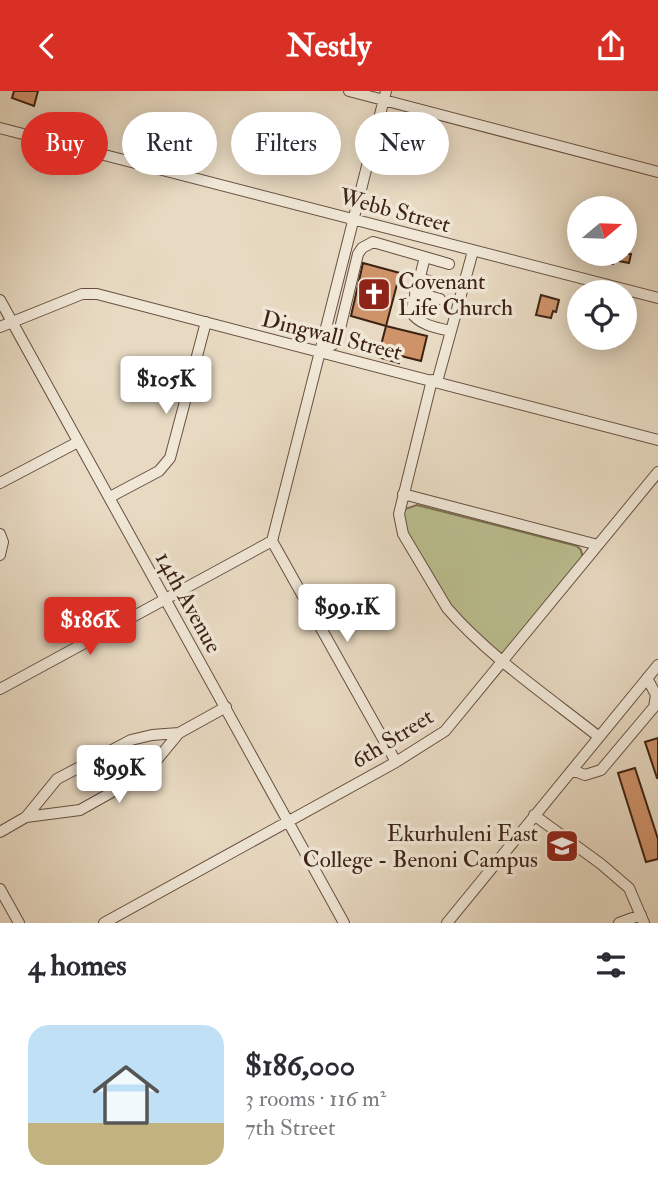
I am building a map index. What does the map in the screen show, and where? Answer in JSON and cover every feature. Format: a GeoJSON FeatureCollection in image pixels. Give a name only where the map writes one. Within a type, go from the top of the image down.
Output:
{"type":"FeatureCollection","features":[{"type":"Feature","properties":{"kind":"street"},"geometry":{"type":"LineString","coordinates":[[349,91],[385,95],[658,172]]}},
{"type":"Feature","properties":{"kind":"street"},"geometry":{"type":"LineString","coordinates":[[385,95],[272,541],[396,762]]}},
{"type":"Feature","properties":{"kind":"street","name":"Webb Street"},"geometry":{"type":"LineString","coordinates":[[0,128],[658,299]]}},
{"type":"Feature","properties":{"kind":"street"},"geometry":{"type":"LineString","coordinates":[[321,348],[337,341],[358,254],[362,248],[373,242],[449,264]]}},
{"type":"Feature","properties":{"kind":"street"},"geometry":{"type":"LineString","coordinates":[[473,251],[403,494],[399,523],[421,565],[454,617],[599,737]]}},
{"type":"Feature","properties":{"kind":"street"},"geometry":{"type":"LineString","coordinates":[[425,257],[411,307],[414,317],[429,325],[451,331]]}},
{"type":"Feature","properties":{"kind":"street"},"geometry":{"type":"LineString","coordinates":[[419,278],[443,285]]}},
{"type":"Feature","properties":{"kind":"street"},"geometry":{"type":"LineString","coordinates":[[415,292],[440,299]]}},
{"type":"Feature","properties":{"kind":"street","name":"Dingwall Street"},"geometry":{"type":"LineString","coordinates":[[0,327],[92,293],[206,323],[321,348],[658,440]]}},
{"type":"Feature","properties":{"kind":"street","name":"14th Avenue"},"geometry":{"type":"LineString","coordinates":[[0,300],[344,923]]}},
{"type":"Feature","properties":{"kind":"street"},"geometry":{"type":"LineString","coordinates":[[110,497],[159,471],[170,459],[206,323]]}},
{"type":"Feature","properties":{"kind":"street"},"geometry":{"type":"LineString","coordinates":[[0,483],[78,442]]}},
{"type":"Feature","properties":{"kind":"street","name":"6th Street"},"geometry":{"type":"LineString","coordinates":[[104,923],[396,762],[445,731],[658,472]]}},
{"type":"Feature","properties":{"kind":"street"},"geometry":{"type":"LineString","coordinates":[[403,494],[598,545]]}},
{"type":"Feature","properties":{"kind":"street"},"geometry":{"type":"LineString","coordinates":[[0,534],[3,542],[0,555]]}},
{"type":"Feature","properties":{"kind":"street"},"geometry":{"type":"LineString","coordinates":[[0,689],[272,541]]}},
{"type":"Feature","properties":{"kind":"street"},"geometry":{"type":"LineString","coordinates":[[447,923],[534,815],[654,674]]}},
{"type":"Feature","properties":{"kind":"street"},"geometry":{"type":"LineString","coordinates":[[572,770],[587,775],[601,769],[654,707],[654,674]]}},
{"type":"Feature","properties":{"kind":"street"},"geometry":{"type":"LineString","coordinates":[[26,817],[80,810],[150,770],[179,733],[226,707]]}},
{"type":"Feature","properties":{"kind":"street"},"geometry":{"type":"LineString","coordinates":[[0,832],[26,817],[57,779],[131,740],[179,733]]}},
{"type":"Feature","properties":{"kind":"street"},"geometry":{"type":"LineString","coordinates":[[534,815],[629,888],[643,919],[619,923]]}},
{"type":"Feature","properties":{"kind":"street"},"geometry":{"type":"LineString","coordinates":[[0,889],[19,923]]}},
{"type":"Feature","properties":{"kind":"green space"},"geometry":{"type":"Polygon","coordinates":[[[417,505],[577,546],[583,559],[504,653],[499,653],[455,614],[408,534],[402,520],[405,509],[417,505]]]}},
{"type":"Feature","properties":{"kind":"building"},"geometry":{"type":"Polygon","coordinates":[[[14,91],[38,91],[34,106],[12,98],[14,91]]]}},
{"type":"Feature","properties":{"kind":"building","name":"Covenant Life Church"},"geometry":{"type":"Polygon","coordinates":[[[363,263],[400,273],[386,326],[351,316],[363,263]]]}},
{"type":"Feature","properties":{"kind":"building"},"geometry":{"type":"Polygon","coordinates":[[[541,295],[559,300],[556,312],[553,311],[551,318],[536,315],[541,295]]]}},
{"type":"Feature","properties":{"kind":"building"},"geometry":{"type":"Polygon","coordinates":[[[386,326],[427,336],[421,361],[401,356],[399,363],[378,357],[386,326]]]}},
{"type":"Feature","properties":{"kind":"building"},"geometry":{"type":"Polygon","coordinates":[[[658,738],[658,778],[657,778],[645,742],[658,738]]]}},
{"type":"Feature","properties":{"kind":"building"},"geometry":{"type":"Polygon","coordinates":[[[635,768],[658,839],[658,859],[646,862],[618,773],[635,768]]]}},
{"type":"Feature","properties":{"kind":"place","name":"Covenant Life Church"},"geometry":{"type":"Point","coordinates":[374,294]}},
{"type":"Feature","properties":{"kind":"place","name":"Ekurhuleni East College - Benoni Campus"},"geometry":{"type":"Point","coordinates":[562,846]}}]}
